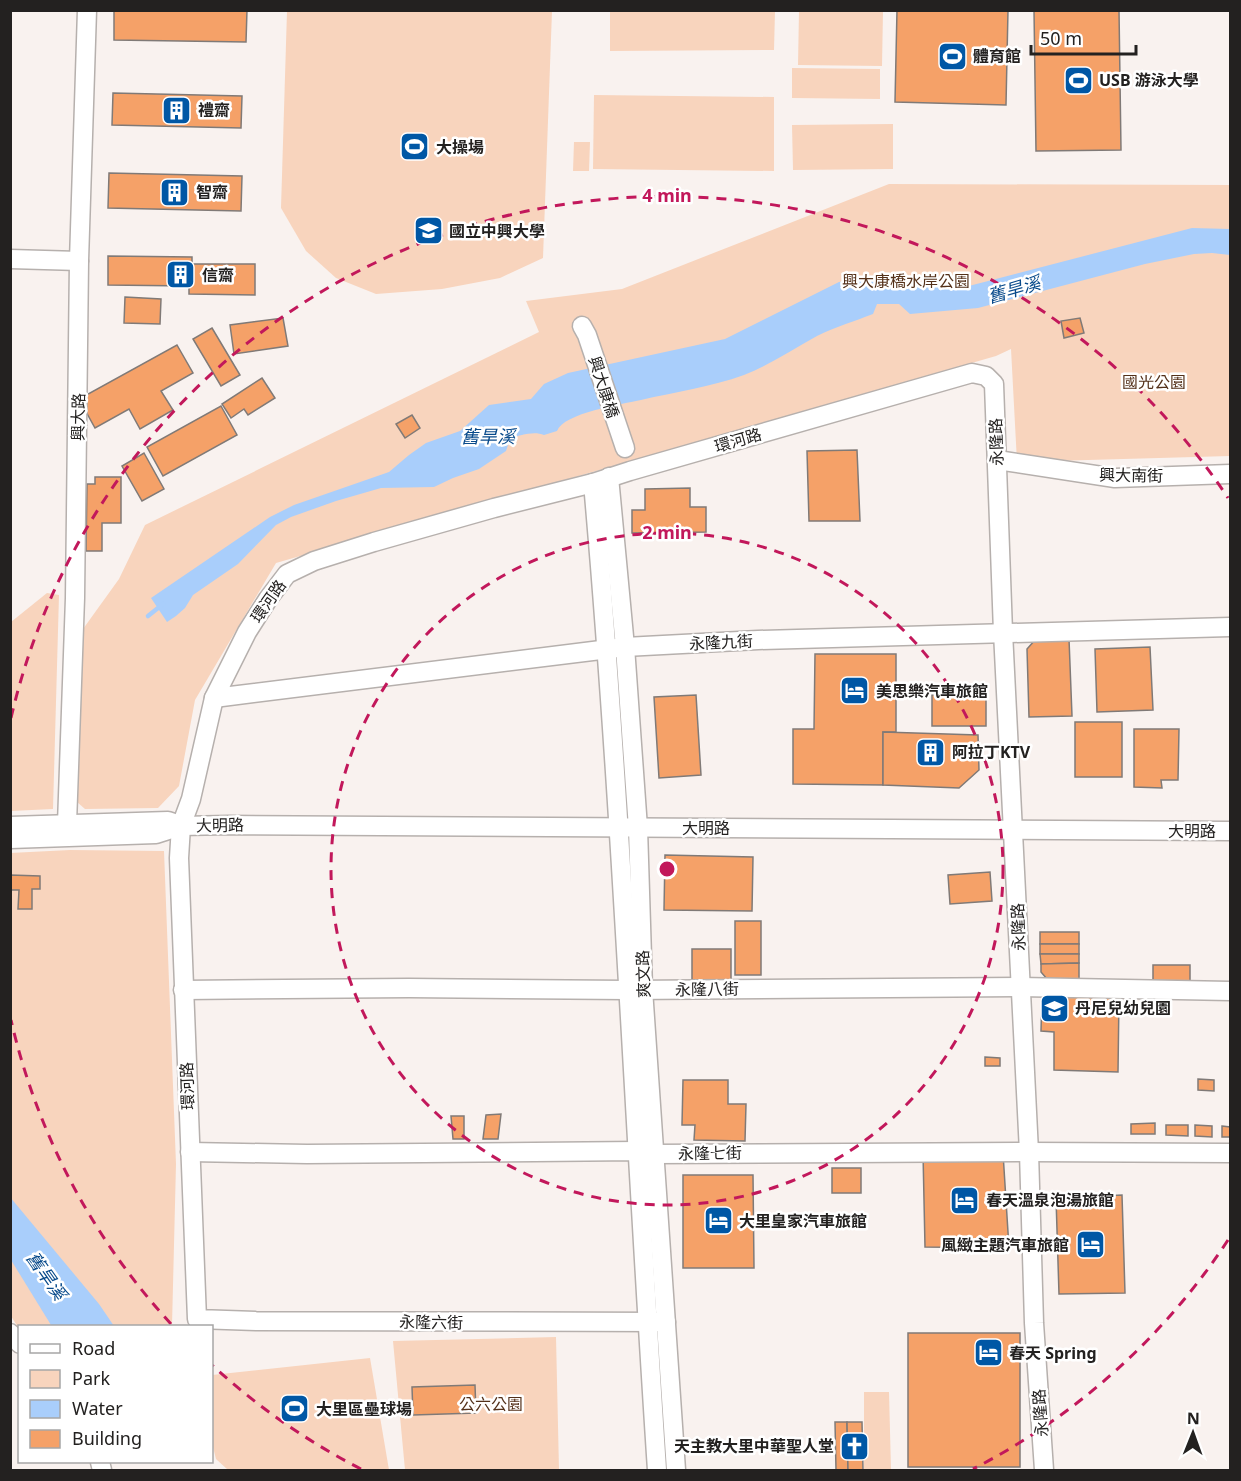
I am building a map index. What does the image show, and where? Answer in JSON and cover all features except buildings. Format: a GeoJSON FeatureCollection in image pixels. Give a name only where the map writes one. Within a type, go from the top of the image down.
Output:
{"type":"FeatureCollection","features":[{"type":"Feature","properties":{"kind":"street","name":"興大路"},"geometry":{"type":"LineString","coordinates":[[67,824],[75,598],[79,261],[87,10]]}},
{"type":"Feature","properties":{"kind":"street"},"geometry":{"type":"LineString","coordinates":[[10,259],[79,261]]}},
{"type":"Feature","properties":{"kind":"street","name":"興大康橋"},"geometry":{"type":"LineString","coordinates":[[582,326],[625,448]]}},
{"type":"Feature","properties":{"kind":"street","name":"環河路"},"geometry":{"type":"LineString","coordinates":[[197,1319],[183,990],[179,858],[181,826],[191,799],[214,698],[247,632],[287,574],[314,561],[374,542],[601,480],[972,373],[986,376],[994,384]]}},
{"type":"Feature","properties":{"kind":"street","name":"永隆路"},"geometry":{"type":"LineString","coordinates":[[994,384],[1003,632],[1029,1152],[1034,1323],[1044,1470]]}},
{"type":"Feature","properties":{"kind":"street","name":"興大南街"},"geometry":{"type":"LineString","coordinates":[[997,460],[1115,478],[1230,474]]}},
{"type":"Feature","properties":{"kind":"street","name":"爽文路"},"geometry":{"type":"LineString","coordinates":[[601,480],[629,828],[635,989],[646,1153],[666,1323],[675,1470]]}},
{"type":"Feature","properties":{"kind":"street","name":"永隆九街"},"geometry":{"type":"LineString","coordinates":[[214,698],[616,648],[758,640],[1230,627]]}},
{"type":"Feature","properties":{"kind":"street","name":"大明路"},"geometry":{"type":"LineString","coordinates":[[10,826],[168,821],[181,826]]}},
{"type":"Feature","properties":{"kind":"street","name":"大明路"},"geometry":{"type":"LineString","coordinates":[[10,839],[156,834],[181,826],[1230,831]]}},
{"type":"Feature","properties":{"kind":"street","name":"永隆八街"},"geometry":{"type":"LineString","coordinates":[[183,990],[1020,987],[1230,991]]}},
{"type":"Feature","properties":{"kind":"street","name":"永隆七街"},"geometry":{"type":"LineString","coordinates":[[190,1152],[318,1154],[1230,1153]]}},
{"type":"Feature","properties":{"kind":"street","name":"爽文路"},"geometry":{"type":"LineString","coordinates":[[646,1153],[647,1323],[657,1470]]}},
{"type":"Feature","properties":{"kind":"street","name":"永隆六街"},"geometry":{"type":"LineString","coordinates":[[197,1319],[666,1323]]}},
{"type":"Feature","properties":{"kind":"green space","name":"大操場"},"geometry":{"type":"Polygon","coordinates":[[[287,11],[552,11],[543,258],[500,278],[442,289],[376,294],[336,278],[306,251],[281,208],[287,11]]]}},
{"type":"Feature","properties":{"kind":"green space"},"geometry":{"type":"Polygon","coordinates":[[[610,11],[775,11],[774,50],[610,51],[610,11]]]}},
{"type":"Feature","properties":{"kind":"green space"},"geometry":{"type":"Polygon","coordinates":[[[799,11],[883,11],[882,66],[798,65],[799,11]]]}},
{"type":"Feature","properties":{"kind":"green space"},"geometry":{"type":"Polygon","coordinates":[[[792,68],[880,69],[880,99],[792,98],[792,68]]]}},
{"type":"Feature","properties":{"kind":"green space"},"geometry":{"type":"Polygon","coordinates":[[[594,95],[774,97],[774,171],[593,169],[594,95]]]}},
{"type":"Feature","properties":{"kind":"green space"},"geometry":{"type":"Polygon","coordinates":[[[893,124],[893,169],[793,170],[792,125],[893,124]]]}},
{"type":"Feature","properties":{"kind":"green space"},"geometry":{"type":"Polygon","coordinates":[[[574,142],[590,142],[589,171],[573,171],[574,142]]]}},
{"type":"Feature","properties":{"kind":"green space","name":"興大康橋水岸公園"},"geometry":{"type":"Polygon","coordinates":[[[889,184],[1230,185],[1230,456],[1017,462],[1011,349],[996,356],[276,563],[195,700],[179,786],[158,808],[85,809],[77,802],[83,629],[119,579],[145,525],[539,332],[526,301],[622,289],[889,184]]]}},
{"type":"Feature","properties":{"kind":"green space"},"geometry":{"type":"Polygon","coordinates":[[[47,593],[59,595],[53,809],[11,811],[11,622],[47,593]]]}},
{"type":"Feature","properties":{"kind":"green space"},"geometry":{"type":"Polygon","coordinates":[[[70,850],[164,851],[176,1164],[172,1325],[18,1325],[18,1327],[11,1316],[10,853],[70,850]]]}},
{"type":"Feature","properties":{"kind":"green space","name":"公六公園"},"geometry":{"type":"Polygon","coordinates":[[[556,1337],[559,1470],[405,1470],[393,1341],[556,1337]]]}},
{"type":"Feature","properties":{"kind":"green space","name":"大里區壘球場"},"geometry":{"type":"Polygon","coordinates":[[[370,1358],[389,1470],[228,1470],[216,1459],[213,1447],[213,1375],[370,1358]]]}},
{"type":"Feature","properties":{"kind":"green space"},"geometry":{"type":"Polygon","coordinates":[[[864,1392],[889,1392],[891,1470],[864,1470],[864,1392]]]}},
{"type":"Feature","properties":{"kind":"water","name":"舊旱溪"},"geometry":{"type":"Polygon","coordinates":[[[1192,228],[1230,229],[1230,255],[1194,254],[1145,264],[978,308],[910,314],[899,304],[877,304],[873,314],[824,333],[744,375],[706,386],[594,410],[570,419],[557,431],[544,435],[531,433],[510,439],[506,451],[479,469],[434,487],[381,488],[291,517],[276,525],[238,564],[193,595],[185,608],[167,622],[151,598],[270,517],[294,505],[389,472],[426,443],[460,431],[489,405],[531,399],[544,384],[568,373],[725,339],[839,282],[898,275],[935,286],[965,287],[1192,228]]]}},
{"type":"Feature","properties":{"kind":"water","name":"舊旱溪"},"geometry":{"type":"Polygon","coordinates":[[[10,1197],[99,1304],[113,1325],[51,1325],[11,1260],[10,1197]]]}},
{"type":"Feature","properties":{"kind":"waterway","name":"舊旱溪"},"geometry":{"type":"LineString","coordinates":[[148,616],[163,604]]}},
{"type":"Feature","properties":{"kind":"place","name":"體育館"},"geometry":{"type":"Point","coordinates":[952,56]}},
{"type":"Feature","properties":{"kind":"place","name":"USB 游泳大學"},"geometry":{"type":"Point","coordinates":[1078,80]}},
{"type":"Feature","properties":{"kind":"place","name":"禮齋"},"geometry":{"type":"Point","coordinates":[177,110]}},
{"type":"Feature","properties":{"kind":"place","name":"大操場"},"geometry":{"type":"Point","coordinates":[415,147]}},
{"type":"Feature","properties":{"kind":"place","name":"智齋"},"geometry":{"type":"Point","coordinates":[175,192]}},
{"type":"Feature","properties":{"kind":"place","name":"國立中興大學"},"geometry":{"type":"Point","coordinates":[428,231]}},
{"type":"Feature","properties":{"kind":"place","name":"信齋"},"geometry":{"type":"Point","coordinates":[181,275]}},
{"type":"Feature","properties":{"kind":"place","name":"美思樂汽車旅館"},"geometry":{"type":"Point","coordinates":[855,691]}},
{"type":"Feature","properties":{"kind":"place","name":"阿拉丁KTV"},"geometry":{"type":"Point","coordinates":[931,752]}},
{"type":"Feature","properties":{"kind":"place","name":"丹尼兒幼兒園"},"geometry":{"type":"Point","coordinates":[1054,1008]}},
{"type":"Feature","properties":{"kind":"place","name":"春天溫泉泡湯旅館"},"geometry":{"type":"Point","coordinates":[965,1200]}},
{"type":"Feature","properties":{"kind":"place","name":"大里皇家汽車旅館"},"geometry":{"type":"Point","coordinates":[718,1221]}},
{"type":"Feature","properties":{"kind":"place","name":"風緻主題汽車旅館"},"geometry":{"type":"Point","coordinates":[1090,1245]}},
{"type":"Feature","properties":{"kind":"place","name":"春天 Spring"},"geometry":{"type":"Point","coordinates":[988,1353]}},
{"type":"Feature","properties":{"kind":"place","name":"大里區壘球場"},"geometry":{"type":"Point","coordinates":[295,1409]}},
{"type":"Feature","properties":{"kind":"place","name":"天主教大里中華聖人堂"},"geometry":{"type":"Point","coordinates":[855,1446]}},
{"type":"Feature","properties":{"kind":"park label","name":"國光公園"},"geometry":{"type":"Point","coordinates":[1154,382]}}]}
